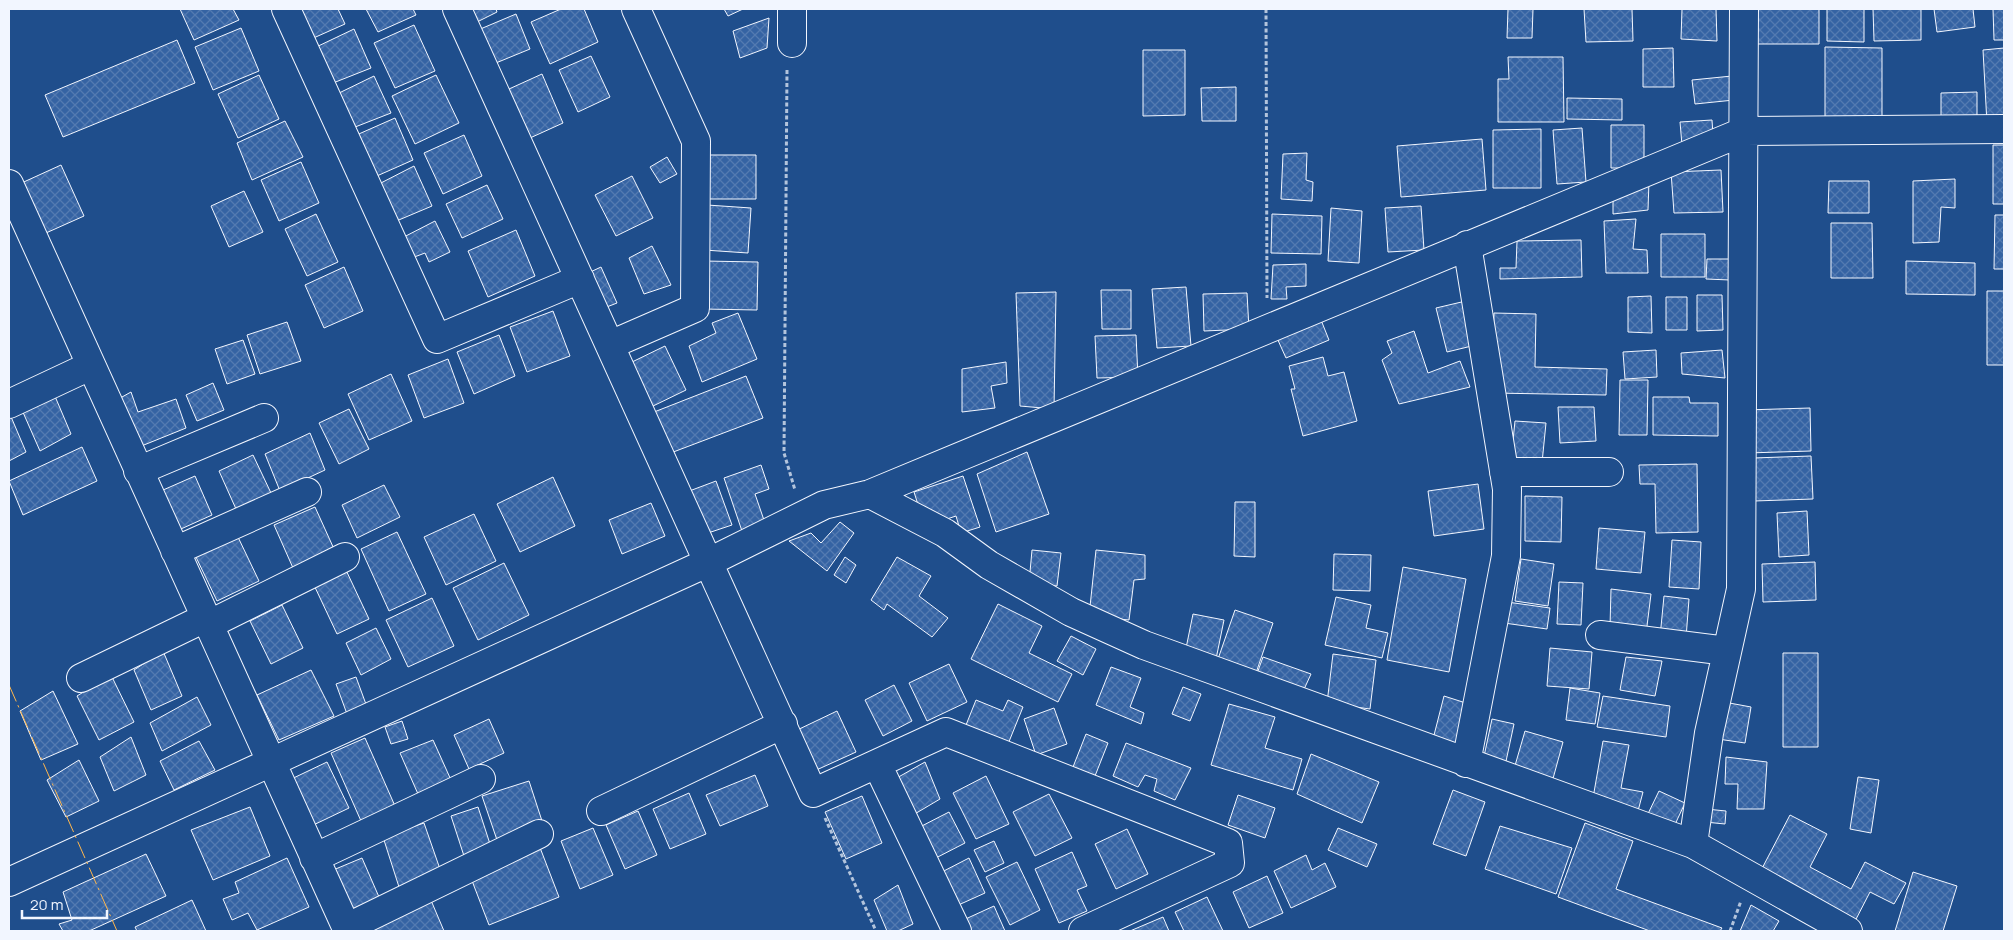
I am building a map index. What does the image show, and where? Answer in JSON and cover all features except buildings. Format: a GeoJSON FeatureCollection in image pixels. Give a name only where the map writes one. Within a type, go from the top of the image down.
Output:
{"type":"FeatureCollection","features":[{"type":"Feature","properties":{"kind":"street"},"geometry":{"type":"LineString","coordinates":[[286,9],[437,340],[580,278]]}},
{"type":"Feature","properties":{"kind":"street"},"geometry":{"type":"LineString","coordinates":[[457,9],[814,793],[946,732],[1228,843],[1230,863],[1083,931]]}},
{"type":"Feature","properties":{"kind":"street"},"geometry":{"type":"LineString","coordinates":[[610,345],[695,308],[696,142],[636,9]]}},
{"type":"Feature","properties":{"kind":"street"},"geometry":{"type":"LineString","coordinates":[[792,9],[792,42]]}},
{"type":"Feature","properties":{"kind":"street"},"geometry":{"type":"LineString","coordinates":[[1692,844],[1709,733],[1741,589],[1745,130],[1744,9]]}},
{"type":"Feature","properties":{"kind":"street"},"geometry":{"type":"LineString","coordinates":[[9,882],[270,761],[709,562],[824,505],[870,494],[1745,130],[2004,129]]}},
{"type":"Feature","properties":{"kind":"street"},"geometry":{"type":"LineString","coordinates":[[9,184],[206,622],[347,929],[539,834]]}},
{"type":"Feature","properties":{"kind":"street"},"geometry":{"type":"LineString","coordinates":[[1466,763],[1506,556],[1507,489],[1467,245]]}},
{"type":"Feature","properties":{"kind":"street"},"geometry":{"type":"LineString","coordinates":[[9,404],[90,366]]}},
{"type":"Feature","properties":{"kind":"street"},"geometry":{"type":"LineString","coordinates":[[138,471],[264,418]]}},
{"type":"Feature","properties":{"kind":"street"},"geometry":{"type":"LineString","coordinates":[[1504,472],[1609,472]]}},
{"type":"Feature","properties":{"kind":"street"},"geometry":{"type":"LineString","coordinates":[[175,551],[307,492]]}},
{"type":"Feature","properties":{"kind":"street"},"geometry":{"type":"LineString","coordinates":[[870,494],[944,532],[990,565],[1071,612],[1144,645],[1692,844],[1848,931]]}},
{"type":"Feature","properties":{"kind":"street"},"geometry":{"type":"LineString","coordinates":[[81,678],[344,557]]}},
{"type":"Feature","properties":{"kind":"street"},"geometry":{"type":"LineString","coordinates":[[1600,635],[1727,651]]}},
{"type":"Feature","properties":{"kind":"street"},"geometry":{"type":"LineString","coordinates":[[601,811],[783,724]]}},
{"type":"Feature","properties":{"kind":"street"},"geometry":{"type":"LineString","coordinates":[[877,764],[957,931]]}},
{"type":"Feature","properties":{"kind":"street"},"geometry":{"type":"LineString","coordinates":[[314,858],[482,779]]}},
{"type":"Feature","properties":{"kind":"path"},"geometry":{"type":"LineString","coordinates":[[1266,9],[1267,328]]}},
{"type":"Feature","properties":{"kind":"path"},"geometry":{"type":"LineString","coordinates":[[792,42],[787,62],[784,452],[802,515]]}},
{"type":"Feature","properties":{"kind":"path"},"geometry":{"type":"LineString","coordinates":[[814,793],[876,931]]}},
{"type":"Feature","properties":{"kind":"power"},"geometry":{"type":"LineString","coordinates":[[9,685],[117,931]]}}]}
